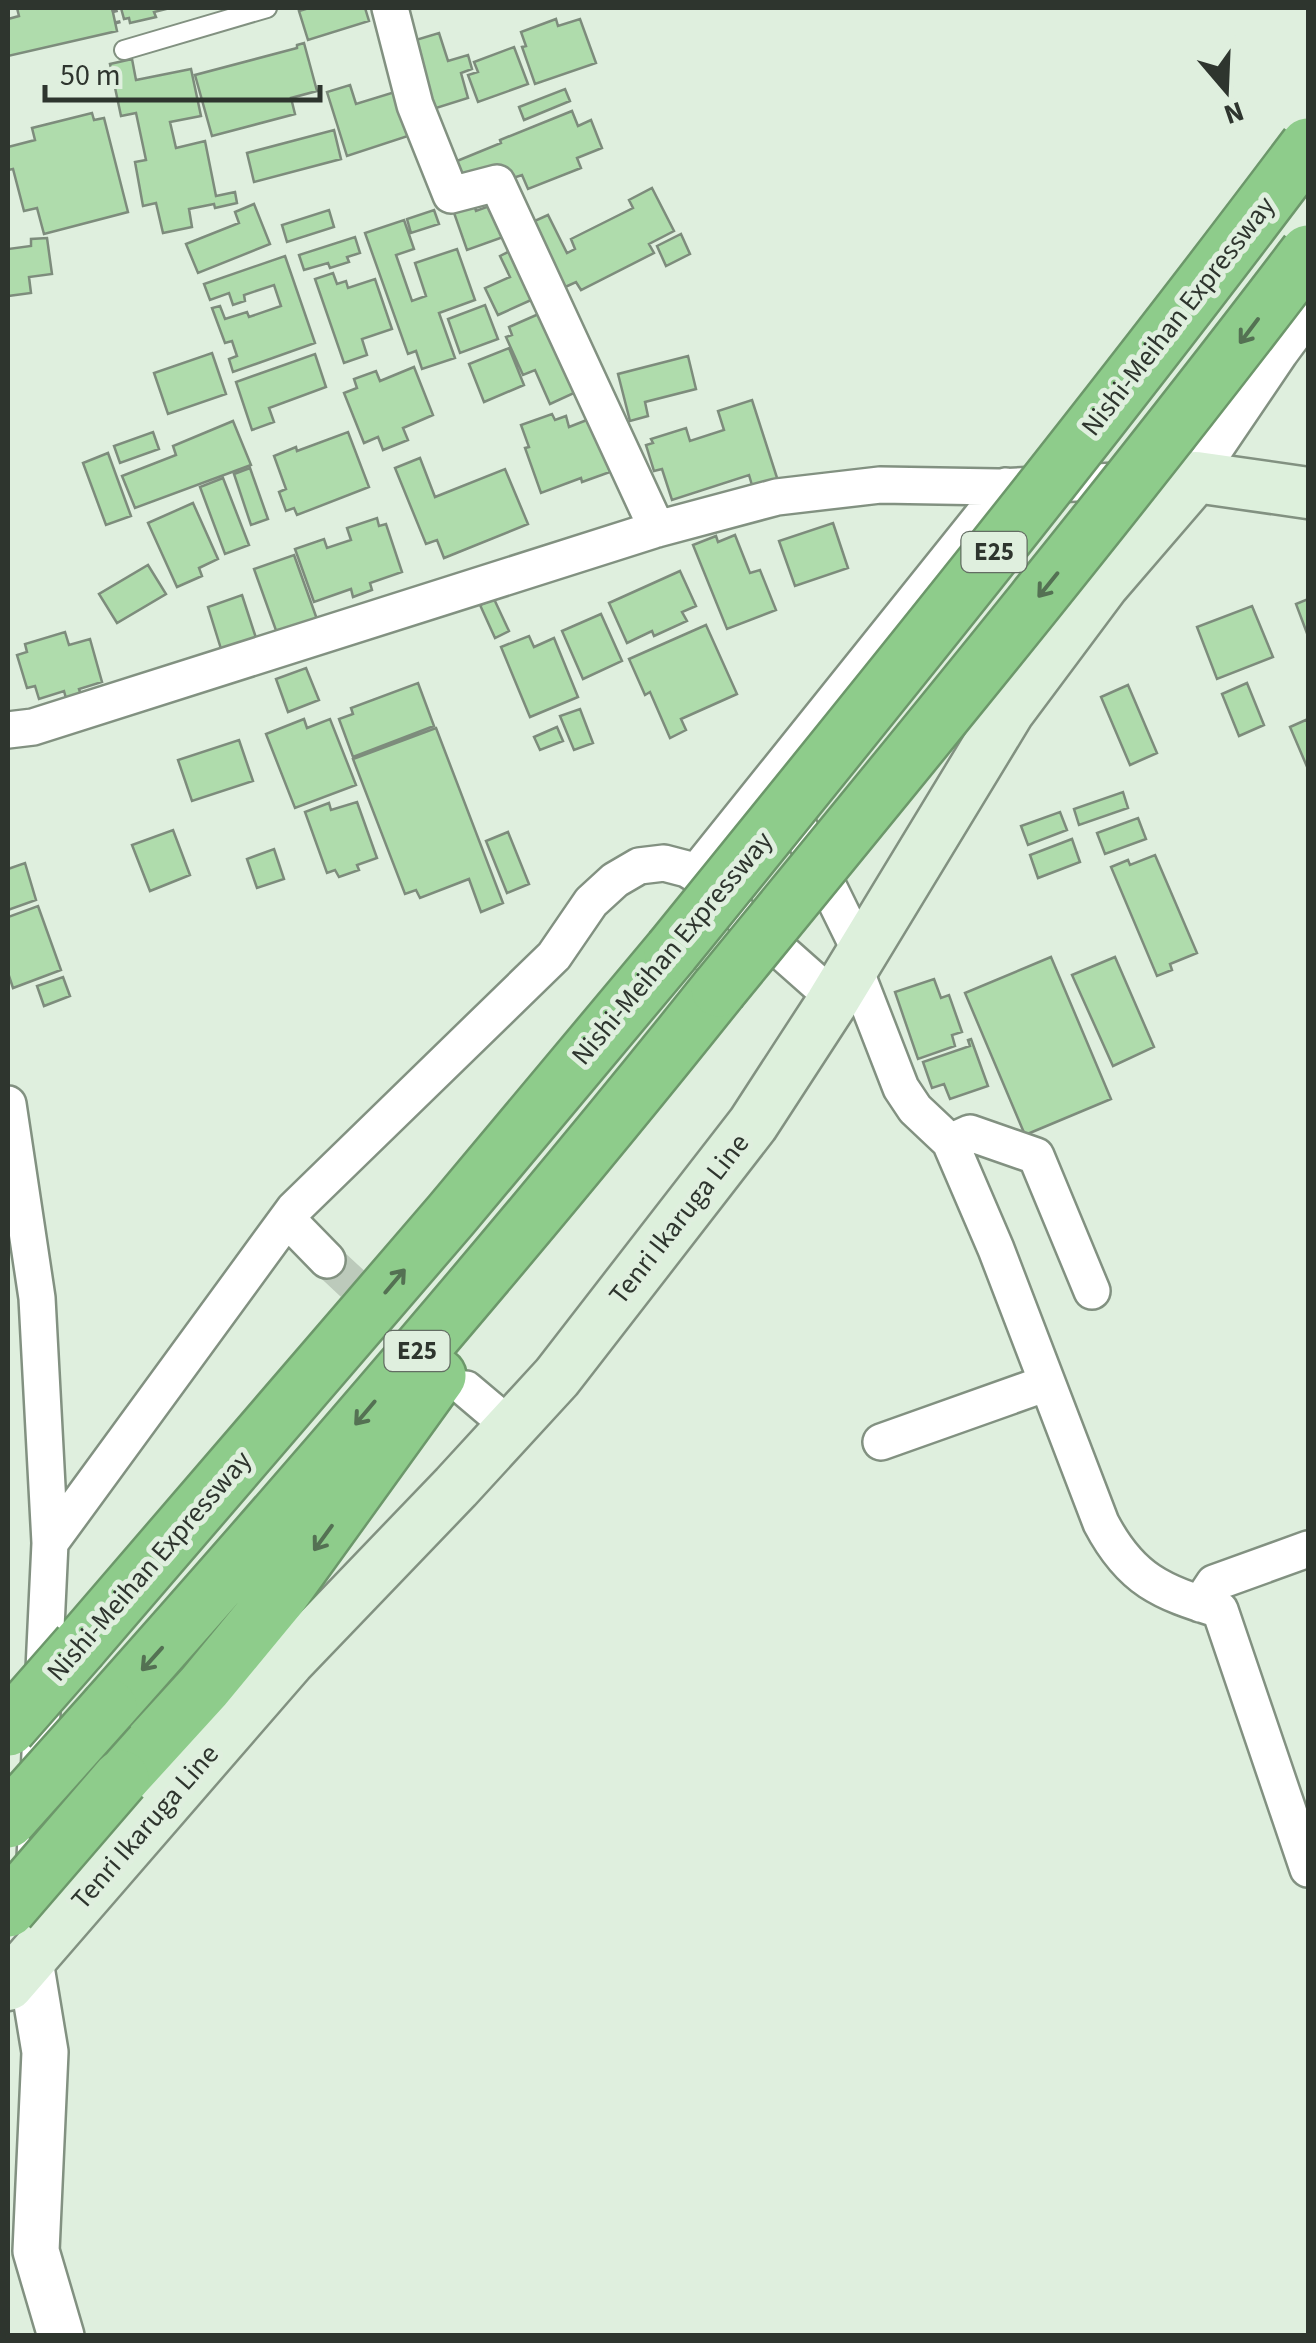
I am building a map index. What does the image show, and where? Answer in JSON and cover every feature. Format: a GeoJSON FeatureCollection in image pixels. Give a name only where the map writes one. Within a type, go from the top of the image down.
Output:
{"type":"FeatureCollection","features":[{"type":"Feature","properties":{"kind":"highway","name":"Nishi-Meihan Expressway"},"geometry":{"type":"LineString","coordinates":[[8,1728],[275,1421],[672,951],[1172,328],[1308,146]]}},
{"type":"Feature","properties":{"kind":"highway","name":"E25"},"geometry":{"type":"LineString","coordinates":[[8,1820],[265,1531],[641,1087],[1228,360],[1308,253]]}},
{"type":"Feature","properties":{"kind":"highway"},"geometry":{"type":"LineString","coordinates":[[8,1909],[280,1596],[641,1087]]}},
{"type":"Feature","properties":{"kind":"main road"},"geometry":{"type":"LineString","coordinates":[[1196,477],[1308,493]]}},
{"type":"Feature","properties":{"kind":"main road","name":"Tenri Ikaruga Line"},"geometry":{"type":"LineString","coordinates":[[19,1973],[289,1661],[558,1377],[753,1124],[850,973],[1008,711],[1103,585],[1196,477]]}},
{"type":"Feature","properties":{"kind":"street"},"geometry":{"type":"LineString","coordinates":[[390,8],[415,105],[451,195],[498,183],[657,529]]}},
{"type":"Feature","properties":{"kind":"street"},"geometry":{"type":"LineString","coordinates":[[8,730],[34,727],[657,529],[777,497],[880,486],[1006,486],[1196,477],[1308,315]]}},
{"type":"Feature","properties":{"kind":"street"},"geometry":{"type":"LineString","coordinates":[[694,874],[1006,486]]}},
{"type":"Feature","properties":{"kind":"street"},"geometry":{"type":"LineString","coordinates":[[774,776],[850,973],[901,1088],[915,1109],[950,1142],[996,1249],[1100,1524],[1115,1550],[1136,1574],[1162,1590],[1220,1610],[1308,1869]]}},
{"type":"Feature","properties":{"kind":"street"},"geometry":{"type":"LineString","coordinates":[[50,1543],[294,1209],[554,956],[591,902],[614,880],[639,866],[664,863],[687,869],[850,973]]}},
{"type":"Feature","properties":{"kind":"street"},"geometry":{"type":"LineString","coordinates":[[8,1104],[37,1298],[50,1543],[19,1973],[45,2052],[36,2251],[61,2336]]}},
{"type":"Feature","properties":{"kind":"street"},"geometry":{"type":"LineString","coordinates":[[950,1142],[970,1133],[1036,1156],[1092,1291]]}},
{"type":"Feature","properties":{"kind":"street"},"geometry":{"type":"LineString","coordinates":[[287,1219],[327,1260]]}},
{"type":"Feature","properties":{"kind":"street"},"geometry":{"type":"LineString","coordinates":[[882,1442],[1047,1383]]}},
{"type":"Feature","properties":{"kind":"street"},"geometry":{"type":"LineString","coordinates":[[466,1389],[512,1428]]}},
{"type":"Feature","properties":{"kind":"street"},"geometry":{"type":"LineString","coordinates":[[1200,1604],[1214,1583],[1308,1549]]}},
{"type":"Feature","properties":{"kind":"lane"},"geometry":{"type":"LineString","coordinates":[[124,50],[267,8]]}},
{"type":"Feature","properties":{"kind":"building"},"geometry":{"type":"Polygon","coordinates":[[[17,8],[112,8],[117,31],[8,56],[8,19],[19,16],[17,8]]]}},
{"type":"Feature","properties":{"kind":"building"},"geometry":{"type":"Polygon","coordinates":[[[121,8],[170,8],[154,12],[156,17],[130,23],[129,18],[124,19],[121,8]]]}},
{"type":"Feature","properties":{"kind":"building"},"geometry":{"type":"Polygon","coordinates":[[[365,8],[369,21],[308,40],[299,11],[365,8]]]}},
{"type":"Feature","properties":{"kind":"building"},"geometry":{"type":"Polygon","coordinates":[[[556,19],[558,26],[580,19],[596,63],[535,84],[521,32],[556,19]]]}},
{"type":"Feature","properties":{"kind":"building"},"geometry":{"type":"Polygon","coordinates":[[[439,33],[448,61],[468,55],[472,69],[461,73],[468,98],[433,109],[409,42],[439,33]]]}},
{"type":"Feature","properties":{"kind":"building"},"geometry":{"type":"Polygon","coordinates":[[[304,43],[317,91],[291,98],[295,114],[212,136],[195,75],[304,43]]]}},
{"type":"Feature","properties":{"kind":"building"},"geometry":{"type":"Polygon","coordinates":[[[514,47],[528,84],[478,102],[468,75],[478,72],[474,62],[514,47]]]}},
{"type":"Feature","properties":{"kind":"building"},"geometry":{"type":"Polygon","coordinates":[[[132,59],[136,80],[191,69],[201,116],[170,122],[176,148],[205,141],[216,196],[235,192],[237,203],[189,209],[192,227],[163,233],[156,203],[143,206],[135,162],[146,160],[136,113],[121,116],[110,64],[132,59]]]}},
{"type":"Feature","properties":{"kind":"building"},"geometry":{"type":"Polygon","coordinates":[[[350,85],[356,104],[398,91],[411,135],[347,156],[327,92],[350,85]]]}},
{"type":"Feature","properties":{"kind":"building"},"geometry":{"type":"Polygon","coordinates":[[[565,89],[570,101],[524,120],[519,107],[565,89]]]}},
{"type":"Feature","properties":{"kind":"building"},"geometry":{"type":"Polygon","coordinates":[[[572,111],[578,126],[591,120],[602,148],[577,158],[581,168],[528,189],[522,175],[467,186],[457,161],[572,111]]]}},
{"type":"Feature","properties":{"kind":"building"},"geometry":{"type":"Polygon","coordinates":[[[92,113],[94,120],[104,118],[128,212],[44,234],[37,208],[24,211],[13,169],[8,170],[8,147],[35,140],[32,128],[92,113]]]}},
{"type":"Feature","properties":{"kind":"building"},"geometry":{"type":"Polygon","coordinates":[[[334,130],[341,159],[254,182],[247,153],[334,130]]]}},
{"type":"Feature","properties":{"kind":"building"},"geometry":{"type":"Polygon","coordinates":[[[652,188],[674,231],[649,244],[654,253],[581,290],[576,282],[563,288],[530,223],[548,215],[567,253],[575,249],[571,239],[633,208],[629,200],[652,188]]]}},
{"type":"Feature","properties":{"kind":"building"},"geometry":{"type":"Polygon","coordinates":[[[473,202],[476,211],[495,204],[506,236],[467,250],[453,210],[473,202]]]}},
{"type":"Feature","properties":{"kind":"building"},"geometry":{"type":"Polygon","coordinates":[[[254,204],[270,244],[198,273],[186,244],[239,223],[235,212],[254,204]]]}},
{"type":"Feature","properties":{"kind":"building"},"geometry":{"type":"Polygon","coordinates":[[[329,210],[334,227],[287,242],[282,225],[329,210]]]}},
{"type":"Feature","properties":{"kind":"building"},"geometry":{"type":"Polygon","coordinates":[[[434,210],[439,224],[411,233],[407,219],[434,210]]]}},
{"type":"Feature","properties":{"kind":"building"},"geometry":{"type":"Polygon","coordinates":[[[404,220],[414,249],[396,255],[412,301],[426,296],[415,263],[457,249],[475,300],[439,313],[455,358],[422,369],[416,351],[408,354],[365,233],[404,220]]]}},
{"type":"Feature","properties":{"kind":"building"},"geometry":{"type":"Polygon","coordinates":[[[681,234],[690,254],[666,266],[657,246],[681,234]]]}},
{"type":"Feature","properties":{"kind":"building"},"geometry":{"type":"Polygon","coordinates":[[[355,237],[360,253],[347,257],[349,262],[304,270],[299,255],[355,237]]]}},
{"type":"Feature","properties":{"kind":"building"},"geometry":{"type":"Polygon","coordinates":[[[47,238],[52,274],[29,277],[31,293],[8,296],[8,249],[31,246],[31,239],[47,238]]]}},
{"type":"Feature","properties":{"kind":"building"},"geometry":{"type":"Polygon","coordinates":[[[518,247],[540,296],[498,315],[485,288],[510,277],[500,256],[518,247]]]}},
{"type":"Feature","properties":{"kind":"building"},"geometry":{"type":"Polygon","coordinates":[[[285,256],[315,343],[233,372],[229,359],[237,356],[232,341],[225,343],[212,308],[220,306],[225,319],[247,312],[249,317],[281,306],[274,285],[244,295],[245,301],[233,305],[229,293],[210,300],[204,284],[285,256]]]}},
{"type":"Feature","properties":{"kind":"building"},"geometry":{"type":"Polygon","coordinates":[[[333,273],[337,284],[346,281],[348,288],[375,279],[392,329],[362,339],[367,355],[344,363],[315,279],[333,273]]]}},
{"type":"Feature","properties":{"kind":"building"},"geometry":{"type":"Polygon","coordinates":[[[485,305],[498,339],[460,353],[448,319],[485,305]]]}},
{"type":"Feature","properties":{"kind":"building"},"geometry":{"type":"Polygon","coordinates":[[[550,309],[585,388],[550,404],[535,370],[523,375],[506,337],[512,335],[509,327],[550,309]]]}},
{"type":"Feature","properties":{"kind":"building"},"geometry":{"type":"Polygon","coordinates":[[[509,348],[524,385],[484,402],[469,364],[509,348]]]}},
{"type":"Feature","properties":{"kind":"building"},"geometry":{"type":"Polygon","coordinates":[[[212,353],[226,394],[168,414],[154,373],[212,353]]]}},
{"type":"Feature","properties":{"kind":"building"},"geometry":{"type":"Polygon","coordinates":[[[315,354],[326,387],[269,408],[274,422],[252,430],[236,382],[315,354]]]}},
{"type":"Feature","properties":{"kind":"building"},"geometry":{"type":"Polygon","coordinates":[[[688,356],[696,389],[645,402],[648,416],[630,421],[618,374],[688,356]]]}},
{"type":"Feature","properties":{"kind":"building"},"geometry":{"type":"Polygon","coordinates":[[[414,367],[433,415],[403,428],[408,440],[383,450],[378,437],[364,443],[344,393],[357,388],[354,379],[376,371],[380,381],[414,367]]]}},
{"type":"Feature","properties":{"kind":"building"},"geometry":{"type":"Polygon","coordinates":[[[752,400],[779,484],[754,492],[749,475],[672,500],[662,469],[654,471],[646,445],[653,443],[651,439],[686,428],[690,441],[724,430],[718,411],[752,400]]]}},
{"type":"Feature","properties":{"kind":"building"},"geometry":{"type":"Polygon","coordinates":[[[552,414],[555,420],[566,416],[569,427],[592,418],[610,472],[541,493],[521,425],[552,414]]]}},
{"type":"Feature","properties":{"kind":"building"},"geometry":{"type":"Polygon","coordinates":[[[233,421],[251,465],[135,508],[122,476],[176,455],[173,446],[233,421]]]}},
{"type":"Feature","properties":{"kind":"building"},"geometry":{"type":"Polygon","coordinates":[[[153,432],[159,449],[120,463],[114,446],[153,432]]]}},
{"type":"Feature","properties":{"kind":"building"},"geometry":{"type":"Polygon","coordinates":[[[348,432],[369,487],[297,515],[294,508],[286,511],[279,492],[286,489],[274,456],[348,432]]]}},
{"type":"Feature","properties":{"kind":"building"},"geometry":{"type":"Polygon","coordinates":[[[108,453],[131,516],[106,525],[83,463],[108,453]]]}},
{"type":"Feature","properties":{"kind":"building"},"geometry":{"type":"Polygon","coordinates":[[[420,458],[435,497],[505,469],[528,524],[444,558],[437,540],[426,544],[395,468],[420,458]]]}},
{"type":"Feature","properties":{"kind":"building"},"geometry":{"type":"Polygon","coordinates":[[[250,468],[268,519],[251,525],[234,474],[250,468]]]}},
{"type":"Feature","properties":{"kind":"building"},"geometry":{"type":"Polygon","coordinates":[[[223,478],[249,545],[225,554],[200,487],[223,478]]]}},
{"type":"Feature","properties":{"kind":"building"},"geometry":{"type":"Polygon","coordinates":[[[193,503],[218,559],[199,568],[202,576],[177,587],[148,523],[193,503]]]}},
{"type":"Feature","properties":{"kind":"building"},"geometry":{"type":"Polygon","coordinates":[[[377,518],[379,526],[386,524],[402,572],[370,583],[372,590],[353,597],[351,589],[314,602],[295,549],[324,539],[327,548],[351,540],[347,528],[377,518]]]}},
{"type":"Feature","properties":{"kind":"building"},"geometry":{"type":"Polygon","coordinates":[[[833,523],[848,568],[795,586],[779,541],[833,523]]]}},
{"type":"Feature","properties":{"kind":"building"},"geometry":{"type":"Polygon","coordinates":[[[735,535],[750,573],[760,570],[776,610],[727,629],[693,545],[716,536],[718,542],[735,535]]]}},
{"type":"Feature","properties":{"kind":"building"},"geometry":{"type":"Polygon","coordinates":[[[294,555],[318,622],[278,636],[254,569],[294,555]]]}},
{"type":"Feature","properties":{"kind":"building"},"geometry":{"type":"Polygon","coordinates":[[[148,565],[166,594],[117,623],[99,594],[148,565]]]}},
{"type":"Feature","properties":{"kind":"building"},"geometry":{"type":"Polygon","coordinates":[[[680,571],[696,606],[682,612],[687,621],[627,643],[609,603],[680,571]]]}},
{"type":"Feature","properties":{"kind":"building"},"geometry":{"type":"Polygon","coordinates":[[[242,595],[257,641],[222,652],[208,607],[242,595]]]}},
{"type":"Feature","properties":{"kind":"building"},"geometry":{"type":"Polygon","coordinates":[[[494,599],[509,631],[495,638],[480,605],[494,599]]]}},
{"type":"Feature","properties":{"kind":"building"},"geometry":{"type":"Polygon","coordinates":[[[1308,599],[1308,636],[1296,604],[1308,599]]]}},
{"type":"Feature","properties":{"kind":"building"},"geometry":{"type":"Polygon","coordinates":[[[1252,606],[1273,657],[1217,679],[1197,627],[1252,606]]]}},
{"type":"Feature","properties":{"kind":"building"},"geometry":{"type":"Polygon","coordinates":[[[601,614],[622,661],[583,679],[562,631],[601,614]]]}},
{"type":"Feature","properties":{"kind":"building"},"geometry":{"type":"Polygon","coordinates":[[[706,625],[737,694],[681,719],[686,730],[670,738],[650,692],[645,695],[629,659],[706,625]]]}},
{"type":"Feature","properties":{"kind":"building"},"geometry":{"type":"Polygon","coordinates":[[[65,632],[69,645],[90,639],[102,682],[79,689],[82,698],[67,702],[64,691],[39,699],[35,686],[27,688],[17,655],[27,652],[25,644],[65,632]]]}},
{"type":"Feature","properties":{"kind":"building"},"geometry":{"type":"Polygon","coordinates":[[[529,636],[534,647],[554,638],[578,697],[530,717],[501,647],[529,636]]]}},
{"type":"Feature","properties":{"kind":"building"},"geometry":{"type":"Polygon","coordinates":[[[306,668],[319,700],[288,712],[276,679],[306,668]]]}},
{"type":"Feature","properties":{"kind":"building"},"geometry":{"type":"Polygon","coordinates":[[[418,683],[434,726],[353,757],[339,719],[353,714],[351,708],[418,683]]]}},
{"type":"Feature","properties":{"kind":"building"},"geometry":{"type":"Polygon","coordinates":[[[1247,683],[1264,725],[1239,736],[1222,694],[1247,683]]]}},
{"type":"Feature","properties":{"kind":"building"},"geometry":{"type":"Polygon","coordinates":[[[1128,685],[1157,753],[1130,765],[1101,697],[1128,685]]]}},
{"type":"Feature","properties":{"kind":"building"},"geometry":{"type":"Polygon","coordinates":[[[580,709],[593,743],[574,750],[560,716],[580,709]]]}},
{"type":"Feature","properties":{"kind":"building"},"geometry":{"type":"Polygon","coordinates":[[[304,719],[307,728],[330,719],[356,785],[295,808],[266,734],[304,719]]]}},
{"type":"Feature","properties":{"kind":"building"},"geometry":{"type":"Polygon","coordinates":[[[1308,719],[1308,769],[1290,727],[1308,719]]]}},
{"type":"Feature","properties":{"kind":"building"},"geometry":{"type":"Polygon","coordinates":[[[557,727],[563,741],[540,750],[534,737],[557,727]]]}},
{"type":"Feature","properties":{"kind":"building"},"geometry":{"type":"Polygon","coordinates":[[[436,728],[503,903],[481,912],[469,879],[420,898],[416,890],[405,894],[353,759],[436,728]]]}},
{"type":"Feature","properties":{"kind":"building"},"geometry":{"type":"Polygon","coordinates":[[[239,740],[253,781],[192,801],[178,760],[239,740]]]}},
{"type":"Feature","properties":{"kind":"building"},"geometry":{"type":"Polygon","coordinates":[[[1123,792],[1128,808],[1079,825],[1074,809],[1123,792]]]}},
{"type":"Feature","properties":{"kind":"building"},"geometry":{"type":"Polygon","coordinates":[[[357,802],[377,858],[339,877],[335,870],[327,873],[305,812],[329,803],[331,810],[357,802]]]}},
{"type":"Feature","properties":{"kind":"building"},"geometry":{"type":"Polygon","coordinates":[[[1060,812],[1067,830],[1028,845],[1021,826],[1060,812]]]}},
{"type":"Feature","properties":{"kind":"building"},"geometry":{"type":"Polygon","coordinates":[[[1138,818],[1146,839],[1105,854],[1097,833],[1138,818]]]}},
{"type":"Feature","properties":{"kind":"building"},"geometry":{"type":"Polygon","coordinates":[[[173,830],[190,875],[150,891],[132,845],[173,830]]]}},
{"type":"Feature","properties":{"kind":"building"},"geometry":{"type":"Polygon","coordinates":[[[508,832],[529,884],[507,893],[486,841],[508,832]]]}},
{"type":"Feature","properties":{"kind":"building"},"geometry":{"type":"Polygon","coordinates":[[[1072,839],[1080,862],[1038,878],[1030,855],[1072,839]]]}},
{"type":"Feature","properties":{"kind":"building"},"geometry":{"type":"Polygon","coordinates":[[[274,849],[284,879],[257,888],[247,859],[274,849]]]}},
{"type":"Feature","properties":{"kind":"building"},"geometry":{"type":"Polygon","coordinates":[[[1155,855],[1197,953],[1170,964],[1172,970],[1157,976],[1111,867],[1128,860],[1130,865],[1155,855]]]}},
{"type":"Feature","properties":{"kind":"building"},"geometry":{"type":"Polygon","coordinates":[[[25,863],[36,900],[8,910],[8,869],[25,863]]]}},
{"type":"Feature","properties":{"kind":"building"},"geometry":{"type":"Polygon","coordinates":[[[38,906],[61,970],[13,988],[8,973],[8,917],[38,906]]]}},
{"type":"Feature","properties":{"kind":"building"},"geometry":{"type":"Polygon","coordinates":[[[1051,957],[1111,1099],[1025,1135],[965,993],[1051,957]]]}},
{"type":"Feature","properties":{"kind":"building"},"geometry":{"type":"Polygon","coordinates":[[[1115,957],[1154,1047],[1113,1066],[1072,975],[1115,957]]]}},
{"type":"Feature","properties":{"kind":"building"},"geometry":{"type":"Polygon","coordinates":[[[63,977],[70,996],[44,1006],[37,986],[63,977]]]}},
{"type":"Feature","properties":{"kind":"building"},"geometry":{"type":"Polygon","coordinates":[[[934,979],[941,998],[949,995],[962,1032],[952,1035],[955,1046],[918,1059],[895,992],[934,979]]]}},
{"type":"Feature","properties":{"kind":"building"},"geometry":{"type":"Polygon","coordinates":[[[971,1039],[988,1086],[950,1099],[944,1084],[932,1088],[923,1062],[970,1046],[971,1039]]]}},
{"type":"Feature","properties":{"kind":"tunnel"},"geometry":{"type":"LineString","coordinates":[[327,1260],[436,1361]]}}]}
